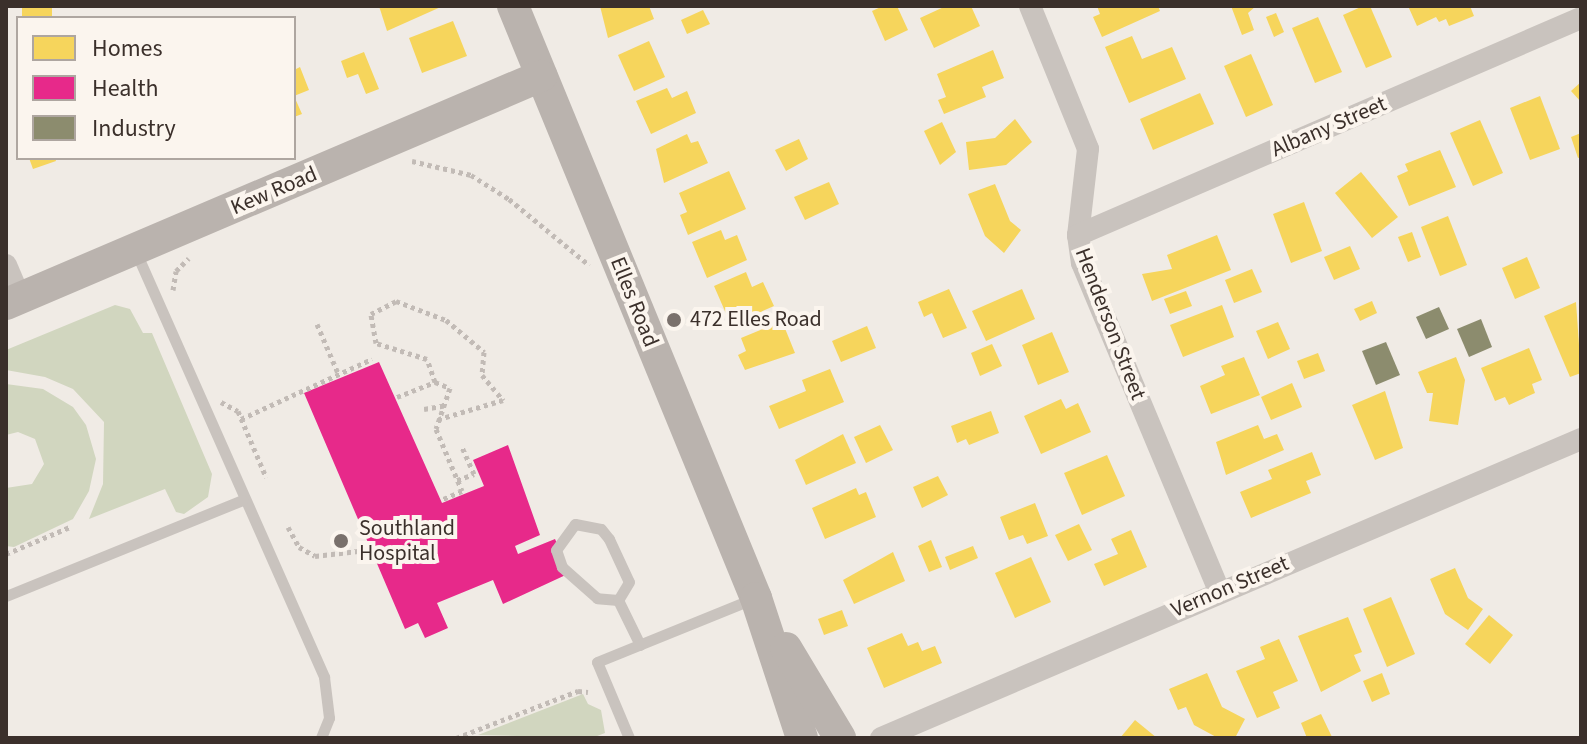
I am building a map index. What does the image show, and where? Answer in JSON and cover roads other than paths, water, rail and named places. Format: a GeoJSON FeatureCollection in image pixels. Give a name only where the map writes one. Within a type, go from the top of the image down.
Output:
{"type":"FeatureCollection","features":[{"type":"Feature","properties":{"kind":"main road","name":"Elles Road"},"geometry":{"type":"LineString","coordinates":[[513,6],[756,598],[802,738]]}},
{"type":"Feature","properties":{"kind":"main road","name":"Kew Road"},"geometry":{"type":"LineString","coordinates":[[13,301],[541,76]]}},
{"type":"Feature","properties":{"kind":"main road","name":"Elles Road"},"geometry":{"type":"LineString","coordinates":[[756,598],[840,738]]}},
{"type":"Feature","properties":{"kind":"street","name":"Henderson Street"},"geometry":{"type":"LineString","coordinates":[[1030,6],[1088,149],[1078,235],[1095,297],[1219,591]]}},
{"type":"Feature","properties":{"kind":"street","name":"Albany Street"},"geometry":{"type":"LineString","coordinates":[[1078,235],[1581,18]]}},
{"type":"Feature","properties":{"kind":"street"},"geometry":{"type":"LineString","coordinates":[[6,265],[13,301]]}},
{"type":"Feature","properties":{"kind":"street","name":"Vernon Street"},"geometry":{"type":"LineString","coordinates":[[881,738],[1219,591],[1581,439]]}},
{"type":"Feature","properties":{"kind":"lane"},"geometry":{"type":"LineString","coordinates":[[135,249],[242,500],[255,517],[324,677],[329,718],[321,738]]}},
{"type":"Feature","properties":{"kind":"lane"},"geometry":{"type":"LineString","coordinates":[[6,596],[242,500]]}},
{"type":"Feature","properties":{"kind":"lane"},"geometry":{"type":"LineString","coordinates":[[575,524],[601,529],[609,539],[629,582],[618,600],[597,598],[562,567],[556,550],[575,524]]}},
{"type":"Feature","properties":{"kind":"lane"},"geometry":{"type":"LineString","coordinates":[[626,737],[597,662],[756,598]]}},
{"type":"Feature","properties":{"kind":"lane"},"geometry":{"type":"LineString","coordinates":[[618,600],[640,645]]}},
{"type":"Feature","properties":{"kind":"place","name":"472 Elles Road"},"geometry":{"type":"Point","coordinates":[674,320]}},
{"type":"Feature","properties":{"kind":"place","name":"Southland Hospital"},"geometry":{"type":"Point","coordinates":[341,541]}}]}
